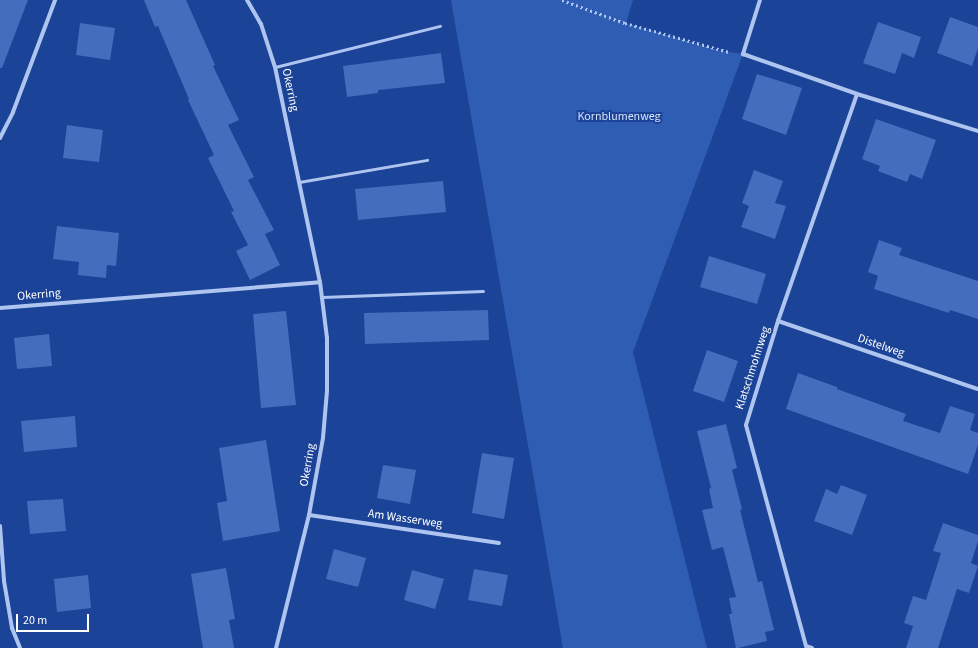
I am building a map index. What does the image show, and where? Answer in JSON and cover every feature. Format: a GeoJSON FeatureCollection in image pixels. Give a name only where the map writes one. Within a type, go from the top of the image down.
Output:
{"type":"FeatureCollection","features":[{"type":"Feature","properties":{"kind":"street"},"geometry":{"type":"LineString","coordinates":[[0,138],[13,112],[55,0]]}},
{"type":"Feature","properties":{"kind":"street","name":"Okerring"},"geometry":{"type":"LineString","coordinates":[[248,0],[261,24],[275,67],[320,282],[327,338],[327,391],[323,438],[309,515],[276,648]]}},
{"type":"Feature","properties":{"kind":"street"},"geometry":{"type":"LineString","coordinates":[[760,0],[743,54],[857,94],[978,131]]}},
{"type":"Feature","properties":{"kind":"street","name":"Klatschmohnweg"},"geometry":{"type":"LineString","coordinates":[[812,648],[806,646],[746,425],[778,322],[857,94]]}},
{"type":"Feature","properties":{"kind":"street","name":"Okerring"},"geometry":{"type":"LineString","coordinates":[[0,308],[320,282]]}},
{"type":"Feature","properties":{"kind":"street","name":"Distelweg"},"geometry":{"type":"LineString","coordinates":[[778,322],[978,390]]}},
{"type":"Feature","properties":{"kind":"street","name":"Am Wasserweg"},"geometry":{"type":"LineString","coordinates":[[309,515],[499,543]]}},
{"type":"Feature","properties":{"kind":"street"},"geometry":{"type":"LineString","coordinates":[[0,526],[4,581],[12,628],[20,648]]}},
{"type":"Feature","properties":{"kind":"lane"},"geometry":{"type":"LineString","coordinates":[[275,67],[440,26]]}},
{"type":"Feature","properties":{"kind":"lane"},"geometry":{"type":"LineString","coordinates":[[299,182],[427,160]]}},
{"type":"Feature","properties":{"kind":"lane"},"geometry":{"type":"LineString","coordinates":[[322,297],[483,291]]}},
{"type":"Feature","properties":{"kind":"path"},"geometry":{"type":"LineString","coordinates":[[562,0],[579,8],[640,27],[722,51],[743,54]]}},
{"type":"Feature","properties":{"kind":"green space","name":"Kornblumenweg"},"geometry":{"type":"Polygon","coordinates":[[[451,0],[633,0],[626,23],[722,51],[743,54],[633,352],[707,648],[563,648],[451,0]]]}},
{"type":"Feature","properties":{"kind":"building"},"geometry":{"type":"Polygon","coordinates":[[[0,0],[28,0],[2,68],[0,68],[0,0]]]}},
{"type":"Feature","properties":{"kind":"building"},"geometry":{"type":"Polygon","coordinates":[[[144,0],[186,0],[215,65],[213,66],[239,120],[228,125],[254,177],[248,180],[274,230],[265,234],[280,265],[250,280],[236,251],[248,245],[231,212],[234,211],[208,158],[214,155],[188,100],[189,99],[158,26],[155,27],[144,0]]]}},
{"type":"Feature","properties":{"kind":"building"},"geometry":{"type":"Polygon","coordinates":[[[950,17],[978,27],[978,48],[972,66],[937,53],[950,17]]]}},
{"type":"Feature","properties":{"kind":"building"},"geometry":{"type":"Polygon","coordinates":[[[878,22],[921,37],[914,58],[902,53],[895,74],[863,63],[878,22]]]}},
{"type":"Feature","properties":{"kind":"building"},"geometry":{"type":"Polygon","coordinates":[[[80,23],[115,28],[110,60],[76,55],[80,23]]]}},
{"type":"Feature","properties":{"kind":"building"},"geometry":{"type":"Polygon","coordinates":[[[441,53],[445,83],[378,90],[378,93],[347,97],[343,66],[441,53]]]}},
{"type":"Feature","properties":{"kind":"building"},"geometry":{"type":"Polygon","coordinates":[[[757,74],[802,88],[786,135],[742,119],[757,74]]]}},
{"type":"Feature","properties":{"kind":"building"},"geometry":{"type":"Polygon","coordinates":[[[876,119],[936,140],[922,179],[910,174],[907,182],[878,171],[880,166],[862,159],[876,119]]]}},
{"type":"Feature","properties":{"kind":"building"},"geometry":{"type":"Polygon","coordinates":[[[67,125],[103,130],[99,162],[63,158],[67,125]]]}},
{"type":"Feature","properties":{"kind":"building"},"geometry":{"type":"Polygon","coordinates":[[[754,170],[783,181],[775,203],[786,206],[775,239],[741,227],[749,206],[742,203],[754,170]]]}},
{"type":"Feature","properties":{"kind":"building"},"geometry":{"type":"Polygon","coordinates":[[[443,181],[446,212],[358,220],[355,189],[443,181]]]}},
{"type":"Feature","properties":{"kind":"building"},"geometry":{"type":"Polygon","coordinates":[[[57,226],[119,233],[116,266],[107,265],[106,278],[78,275],[79,262],[53,259],[57,226]]]}},
{"type":"Feature","properties":{"kind":"building"},"geometry":{"type":"Polygon","coordinates":[[[879,240],[902,248],[899,255],[978,281],[978,319],[950,310],[949,313],[874,289],[878,276],[868,272],[879,240]]]}},
{"type":"Feature","properties":{"kind":"building"},"geometry":{"type":"Polygon","coordinates":[[[709,256],[766,274],[757,304],[700,287],[709,256]]]}},
{"type":"Feature","properties":{"kind":"building"},"geometry":{"type":"Polygon","coordinates":[[[488,310],[489,340],[365,344],[364,313],[488,310]]]}},
{"type":"Feature","properties":{"kind":"building"},"geometry":{"type":"Polygon","coordinates":[[[286,311],[296,405],[261,408],[253,314],[286,311]]]}},
{"type":"Feature","properties":{"kind":"building"},"geometry":{"type":"Polygon","coordinates":[[[49,334],[52,366],[17,369],[14,338],[49,334]]]}},
{"type":"Feature","properties":{"kind":"building"},"geometry":{"type":"Polygon","coordinates":[[[707,350],[738,361],[724,402],[693,391],[707,350]]]}},
{"type":"Feature","properties":{"kind":"building"},"geometry":{"type":"Polygon","coordinates":[[[798,373],[906,414],[903,421],[940,433],[950,406],[975,414],[970,430],[978,433],[978,445],[968,474],[786,409],[798,373]]]}},
{"type":"Feature","properties":{"kind":"building"},"geometry":{"type":"Polygon","coordinates":[[[75,416],[77,447],[24,452],[21,421],[75,416]]]}},
{"type":"Feature","properties":{"kind":"building"},"geometry":{"type":"Polygon","coordinates":[[[726,424],[737,468],[732,470],[742,509],[740,510],[758,582],[762,581],[774,630],[765,632],[767,641],[738,648],[736,648],[729,614],[732,614],[729,598],[736,597],[723,547],[712,550],[702,510],[713,508],[709,489],[711,488],[697,431],[726,424]]]}},
{"type":"Feature","properties":{"kind":"building"},"geometry":{"type":"Polygon","coordinates":[[[266,440],[280,531],[223,541],[217,503],[227,501],[219,448],[266,440]]]}},
{"type":"Feature","properties":{"kind":"building"},"geometry":{"type":"Polygon","coordinates":[[[482,453],[514,458],[504,519],[472,513],[482,453]]]}},
{"type":"Feature","properties":{"kind":"building"},"geometry":{"type":"Polygon","coordinates":[[[383,465],[416,470],[410,504],[377,498],[383,465]]]}},
{"type":"Feature","properties":{"kind":"building"},"geometry":{"type":"Polygon","coordinates":[[[841,485],[867,495],[852,535],[814,521],[826,489],[837,494],[841,485]]]}},
{"type":"Feature","properties":{"kind":"building"},"geometry":{"type":"Polygon","coordinates":[[[63,499],[66,531],[30,534],[27,501],[63,499]]]}},
{"type":"Feature","properties":{"kind":"building"},"geometry":{"type":"Polygon","coordinates":[[[943,523],[978,535],[978,541],[971,563],[978,566],[969,593],[957,589],[938,648],[906,648],[913,626],[904,623],[913,596],[926,600],[941,553],[933,551],[943,523]]]}},
{"type":"Feature","properties":{"kind":"building"},"geometry":{"type":"Polygon","coordinates":[[[334,549],[366,558],[358,587],[326,579],[334,549]]]}},
{"type":"Feature","properties":{"kind":"building"},"geometry":{"type":"Polygon","coordinates":[[[226,568],[235,619],[229,620],[234,648],[203,648],[191,574],[226,568]]]}},
{"type":"Feature","properties":{"kind":"building"},"geometry":{"type":"Polygon","coordinates":[[[474,569],[508,575],[502,606],[468,600],[474,569]]]}},
{"type":"Feature","properties":{"kind":"building"},"geometry":{"type":"Polygon","coordinates":[[[412,570],[444,579],[435,609],[404,600],[412,570]]]}},
{"type":"Feature","properties":{"kind":"building"},"geometry":{"type":"Polygon","coordinates":[[[88,575],[91,608],[57,612],[54,579],[88,575]]]}}]}
